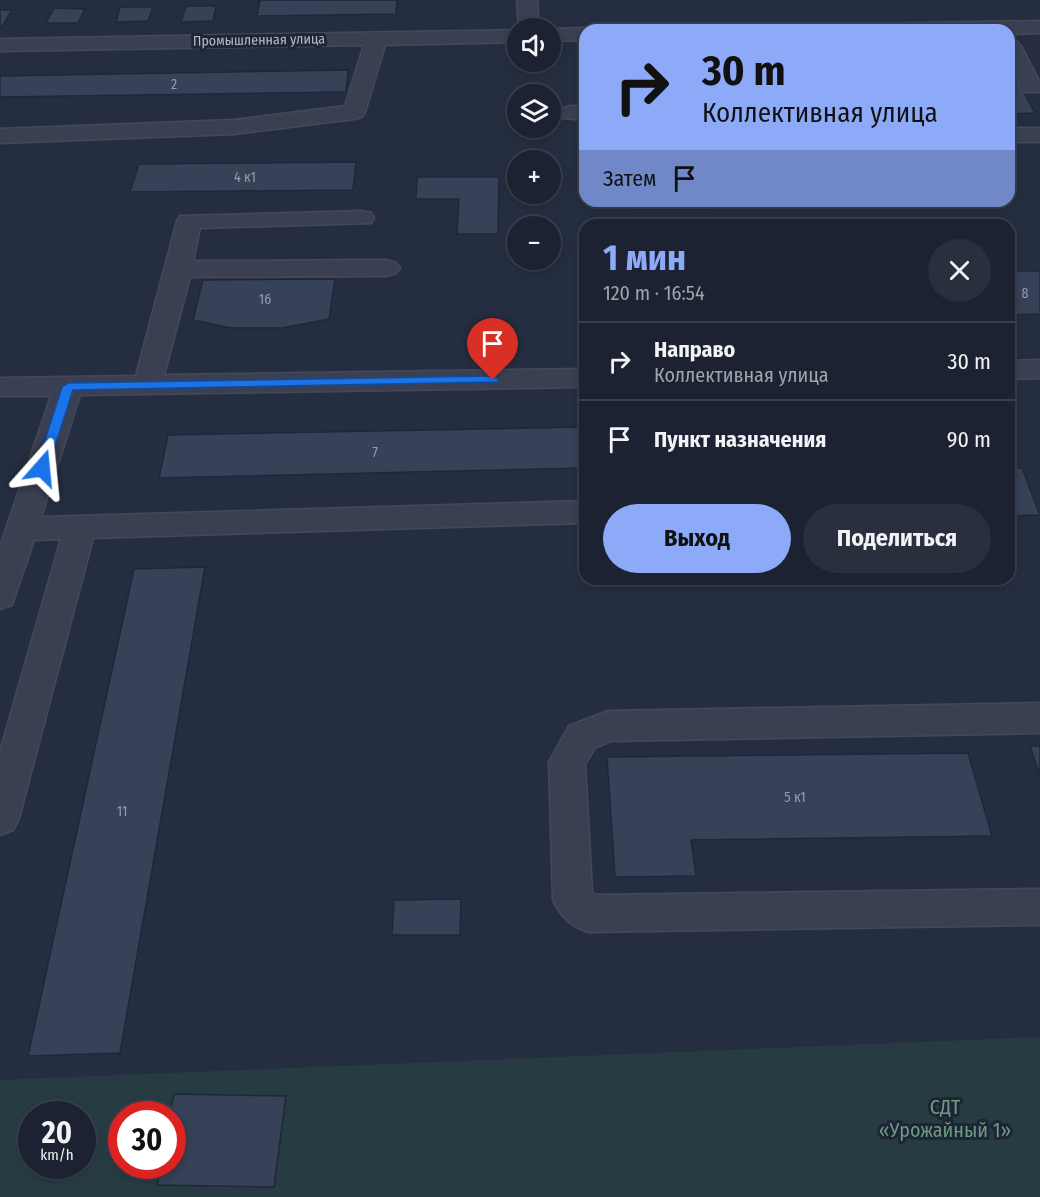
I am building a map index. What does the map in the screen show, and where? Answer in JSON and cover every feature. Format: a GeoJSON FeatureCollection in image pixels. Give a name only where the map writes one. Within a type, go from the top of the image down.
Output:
{"type":"FeatureCollection","features":[{"type":"Feature","properties":{"kind":"street"},"geometry":{"type":"LineString","coordinates":[[527,0],[528,18]]}},
{"type":"Feature","properties":{"kind":"street"},"geometry":{"type":"LineString","coordinates":[[1015,42],[1040,27]]}},
{"type":"Feature","properties":{"kind":"street"},"geometry":{"type":"LineString","coordinates":[[561,35],[579,34]]}},
{"type":"Feature","properties":{"kind":"street","name":"Промышленная улица"},"geometry":{"type":"LineString","coordinates":[[0,45],[507,36]]}},
{"type":"Feature","properties":{"kind":"street"},"geometry":{"type":"LineString","coordinates":[[0,136],[232,137],[354,112],[377,38]]}},
{"type":"Feature","properties":{"kind":"street"},"geometry":{"type":"LineString","coordinates":[[1015,58],[1031,87]]}},
{"type":"Feature","properties":{"kind":"street"},"geometry":{"type":"LineString","coordinates":[[1015,135],[1040,135]]}},
{"type":"Feature","properties":{"kind":"street"},"geometry":{"type":"LineString","coordinates":[[147,384],[179,269],[189,221],[362,218]]}},
{"type":"Feature","properties":{"kind":"street"},"geometry":{"type":"LineString","coordinates":[[179,269],[387,268]]}},
{"type":"Feature","properties":{"kind":"street"},"geometry":{"type":"LineString","coordinates":[[1015,370],[1040,369]]}},
{"type":"Feature","properties":{"kind":"street"},"geometry":{"type":"LineString","coordinates":[[0,387],[579,378]]}},
{"type":"Feature","properties":{"kind":"street"},"geometry":{"type":"LineString","coordinates":[[0,596],[68,387]]}},
{"type":"Feature","properties":{"kind":"street"},"geometry":{"type":"LineString","coordinates":[[22,529],[579,512]]}},
{"type":"Feature","properties":{"kind":"street"},"geometry":{"type":"LineString","coordinates":[[0,818],[80,527]]}},
{"type":"Feature","properties":{"kind":"street"},"geometry":{"type":"LineString","coordinates":[[1040,718],[608,726],[582,737],[567,762],[573,900],[588,914],[1040,907]]}},
{"type":"Feature","properties":{"kind":"green space","name":"СДТ «Урожайный 1»"},"geometry":{"type":"Polygon","coordinates":[[[1040,1037],[1040,1197],[0,1197],[0,1080],[1040,1037]]]}},
{"type":"Feature","properties":{"kind":"building"},"geometry":{"type":"Polygon","coordinates":[[[260,0],[397,0],[396,14],[257,16],[260,0]]]}},
{"type":"Feature","properties":{"kind":"building"},"geometry":{"type":"Polygon","coordinates":[[[186,6],[216,6],[213,21],[181,22],[186,6]]]}},
{"type":"Feature","properties":{"kind":"building"},"geometry":{"type":"Polygon","coordinates":[[[120,7],[153,7],[148,21],[116,22],[120,7]]]}},
{"type":"Feature","properties":{"kind":"building"},"geometry":{"type":"Polygon","coordinates":[[[54,8],[85,9],[78,23],[46,23],[54,8]]]}},
{"type":"Feature","properties":{"kind":"building"},"geometry":{"type":"Polygon","coordinates":[[[0,10],[12,10],[2,27],[0,27],[0,10]]]}},
{"type":"Feature","properties":{"kind":"building"},"geometry":{"type":"Polygon","coordinates":[[[348,70],[346,92],[0,97],[0,76],[348,70]]]}},
{"type":"Feature","properties":{"kind":"building"},"geometry":{"type":"Polygon","coordinates":[[[1015,76],[1035,113],[1015,114],[1015,76]]]}},
{"type":"Feature","properties":{"kind":"building"},"geometry":{"type":"Polygon","coordinates":[[[356,162],[353,190],[130,192],[139,164],[356,162]]]}},
{"type":"Feature","properties":{"kind":"building"},"geometry":{"type":"Polygon","coordinates":[[[417,177],[499,177],[498,234],[457,234],[459,199],[416,199],[417,177]]]}},
{"type":"Feature","properties":{"kind":"building"},"geometry":{"type":"Polygon","coordinates":[[[632,207],[756,208],[632,209],[632,207]]]}},
{"type":"Feature","properties":{"kind":"building"},"geometry":{"type":"Polygon","coordinates":[[[1015,271],[1040,271],[1040,314],[1015,315],[1015,271]]]}},
{"type":"Feature","properties":{"kind":"building"},"geometry":{"type":"Polygon","coordinates":[[[335,279],[329,319],[282,328],[231,328],[193,320],[203,280],[335,279]]]}},
{"type":"Feature","properties":{"kind":"building"},"geometry":{"type":"Polygon","coordinates":[[[579,427],[579,468],[159,478],[168,435],[579,427]]]}},
{"type":"Feature","properties":{"kind":"building"},"geometry":{"type":"Polygon","coordinates":[[[1015,468],[1022,468],[1040,515],[1015,516],[1015,468]]]}},
{"type":"Feature","properties":{"kind":"building"},"geometry":{"type":"Polygon","coordinates":[[[205,567],[120,1053],[28,1056],[134,569],[205,567]]]}},
{"type":"Feature","properties":{"kind":"building"},"geometry":{"type":"Polygon","coordinates":[[[1030,746],[1040,746],[1040,776],[1030,746]]]}},
{"type":"Feature","properties":{"kind":"building"},"geometry":{"type":"Polygon","coordinates":[[[968,753],[992,836],[691,840],[696,876],[615,877],[607,757],[968,753]]]}},
{"type":"Feature","properties":{"kind":"building"},"geometry":{"type":"Polygon","coordinates":[[[461,899],[460,935],[392,935],[394,900],[461,899]]]}},
{"type":"Feature","properties":{"kind":"building"},"geometry":{"type":"Polygon","coordinates":[[[174,1094],[286,1096],[274,1187],[157,1185],[158,1179],[186,1179],[186,1101],[173,1101],[174,1094]]]}},
{"type":"Feature","properties":{"kind":"route"},"geometry":{"type":"LineString","coordinates":[[42,468],[68,387],[493,380]]}}]}
